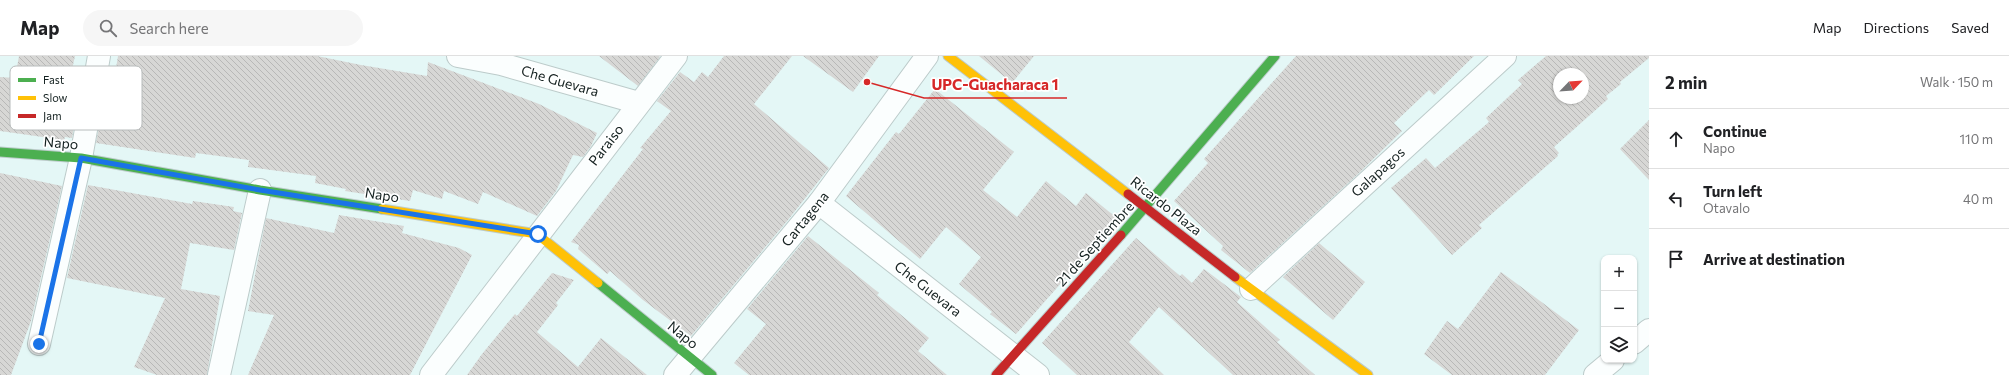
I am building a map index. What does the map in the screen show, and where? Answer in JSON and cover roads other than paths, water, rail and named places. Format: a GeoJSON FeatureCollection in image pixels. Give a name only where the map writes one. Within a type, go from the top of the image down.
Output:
{"type":"FeatureCollection","features":[{"type":"Feature","properties":{"kind":"street"},"geometry":{"type":"LineString","coordinates":[[97,66],[99,56]]}},
{"type":"Feature","properties":{"kind":"street","name":"Che Guevara"},"geometry":{"type":"LineString","coordinates":[[458,56],[501,64],[639,103]]}},
{"type":"Feature","properties":{"kind":"street","name":"Paraiso"},"geometry":{"type":"LineString","coordinates":[[430,375],[676,56]]}},
{"type":"Feature","properties":{"kind":"street","name":"Cartagena"},"geometry":{"type":"LineString","coordinates":[[675,375],[819,203],[927,56]]}},
{"type":"Feature","properties":{"kind":"street","name":"Ricardo Plaza"},"geometry":{"type":"LineString","coordinates":[[948,56],[1251,289],[1368,375]]}},
{"type":"Feature","properties":{"kind":"street","name":"21 de Septiembre"},"geometry":{"type":"LineString","coordinates":[[996,375],[1146,208],[1275,56]]}},
{"type":"Feature","properties":{"kind":"street","name":"Galapagos"},"geometry":{"type":"LineString","coordinates":[[1251,289],[1505,56]]}},
{"type":"Feature","properties":{"kind":"street"},"geometry":{"type":"LineString","coordinates":[[39,344],[86,130]]}},
{"type":"Feature","properties":{"kind":"street","name":"Napo"},"geometry":{"type":"LineString","coordinates":[[0,152],[81,158],[260,190],[538,234],[712,375]]}},
{"type":"Feature","properties":{"kind":"street"},"geometry":{"type":"LineString","coordinates":[[219,375],[260,190]]}},
{"type":"Feature","properties":{"kind":"street","name":"Che Guevara"},"geometry":{"type":"LineString","coordinates":[[819,203],[1038,375]]}},
{"type":"Feature","properties":{"kind":"street"},"geometry":{"type":"LineString","coordinates":[[1637,340],[1649,330]]}},
{"type":"Feature","properties":{"kind":"street"},"geometry":{"type":"LineString","coordinates":[[1594,375],[1609,363]]}},
{"type":"Feature","properties":{"kind":"place","name":"UPC-Guacharaca 1"},"geometry":{"type":"Point","coordinates":[867,82]}}]}
